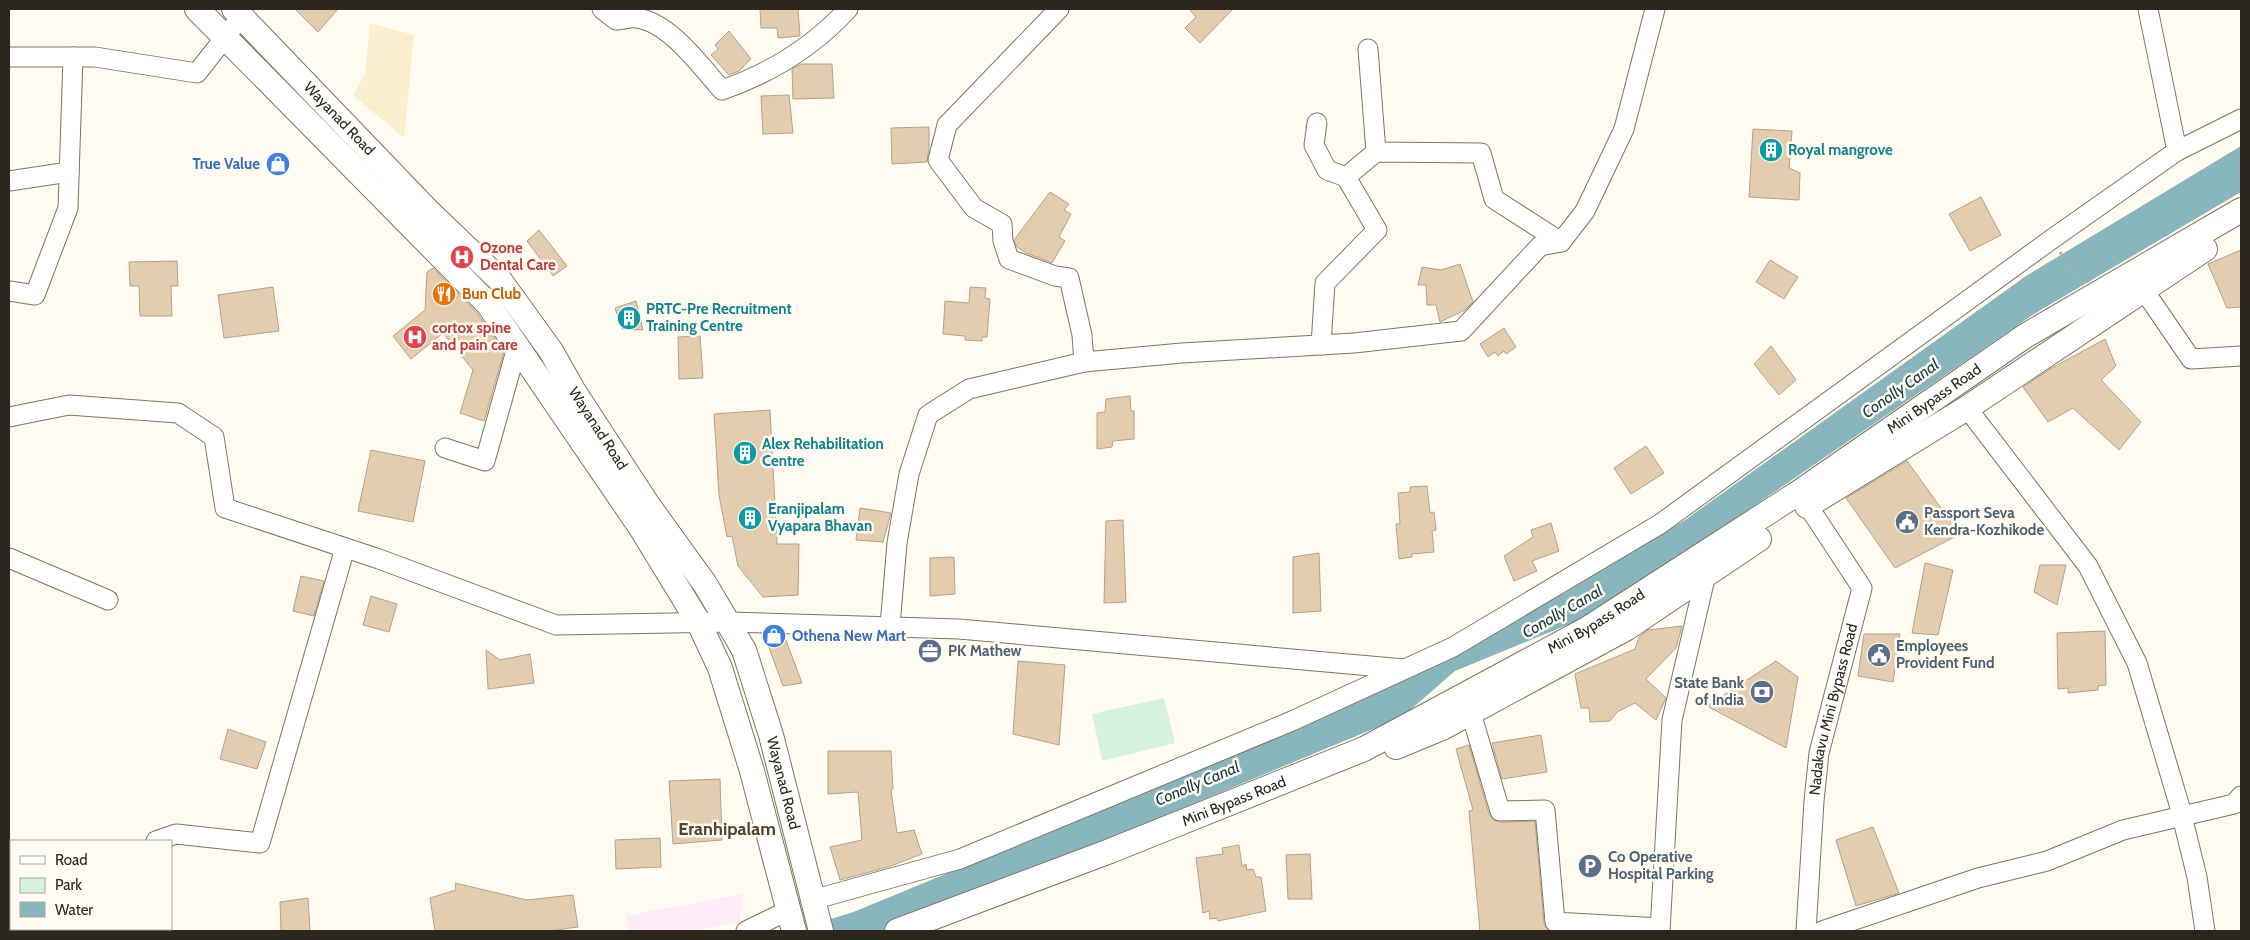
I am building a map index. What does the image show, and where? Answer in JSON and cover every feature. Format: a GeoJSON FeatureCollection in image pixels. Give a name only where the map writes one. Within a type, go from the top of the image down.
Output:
{"type":"FeatureCollection","features":[{"type":"Feature","properties":{"kind":"main road","name":"Wayanad Road"},"geometry":{"type":"LineString","coordinates":[[197,9],[488,304],[641,528],[699,623],[720,668],[752,771],[791,921]]}},
{"type":"Feature","properties":{"kind":"main road","name":"Wayanad Road"},"geometry":{"type":"LineString","coordinates":[[240,11],[429,212],[499,279],[551,351],[573,390],[632,480],[729,622],[744,650],[771,735],[821,931]]}},
{"type":"Feature","properties":{"kind":"main road","name":"Mini Bypass Road"},"geometry":{"type":"LineString","coordinates":[[897,931],[1110,851],[1364,749],[1587,629],[1798,493],[2025,336],[2241,210]]}},
{"type":"Feature","properties":{"kind":"main road","name":"Mini Bypass Road"},"geometry":{"type":"LineString","coordinates":[[943,931],[1442,728],[1627,628],[1808,506],[1967,408],[2143,289],[2241,228]]}},
{"type":"Feature","properties":{"kind":"street"},"geometry":{"type":"LineString","coordinates":[[602,9],[616,20],[636,18],[652,23],[667,33],[694,55],[722,90],[795,56],[816,41],[848,9]]}},
{"type":"Feature","properties":{"kind":"street"},"geometry":{"type":"LineString","coordinates":[[1058,9],[947,125],[938,160],[974,208],[1002,224],[1003,241],[1009,259],[1055,276],[1069,278],[1082,334],[1084,362]]}},
{"type":"Feature","properties":{"kind":"street"},"geometry":{"type":"LineString","coordinates":[[890,626],[897,543],[909,474],[928,415],[969,389],[1084,362],[1182,353],[1321,345],[1461,331],[1540,246],[1561,242],[1584,210],[1624,130],[1655,9]]}},
{"type":"Feature","properties":{"kind":"street"},"geometry":{"type":"LineString","coordinates":[[2148,9],[2177,151]]}},
{"type":"Feature","properties":{"kind":"street"},"geometry":{"type":"LineString","coordinates":[[9,57],[95,57],[197,73],[225,38],[240,11]]}},
{"type":"Feature","properties":{"kind":"street"},"geometry":{"type":"LineString","coordinates":[[1368,49],[1376,152]]}},
{"type":"Feature","properties":{"kind":"street"},"geometry":{"type":"LineString","coordinates":[[9,291],[35,295],[68,208],[73,57]]}},
{"type":"Feature","properties":{"kind":"street"},"geometry":{"type":"LineString","coordinates":[[812,900],[960,859],[1283,725],[1453,647],[1660,524],[2052,238],[2177,151],[2241,119]]}},
{"type":"Feature","properties":{"kind":"street"},"geometry":{"type":"LineString","coordinates":[[1317,123],[1314,145],[1327,170],[1346,177],[1377,230],[1325,283],[1321,345]]}},
{"type":"Feature","properties":{"kind":"street"},"geometry":{"type":"LineString","coordinates":[[1346,177],[1376,152],[1481,153],[1494,199],[1561,242]]}},
{"type":"Feature","properties":{"kind":"street"},"geometry":{"type":"LineString","coordinates":[[9,181],[69,172]]}},
{"type":"Feature","properties":{"kind":"street"},"geometry":{"type":"LineString","coordinates":[[2143,289],[2191,360],[2241,356]]}},
{"type":"Feature","properties":{"kind":"street"},"geometry":{"type":"LineString","coordinates":[[445,448],[485,461],[518,347]]}},
{"type":"Feature","properties":{"kind":"street"},"geometry":{"type":"LineString","coordinates":[[9,417],[70,405],[178,412],[214,437],[225,508],[345,548],[556,625],[729,622],[959,628],[1405,669]]}},
{"type":"Feature","properties":{"kind":"street"},"geometry":{"type":"LineString","coordinates":[[1967,408],[2088,566],[2137,662],[2182,816],[2197,877],[2205,931]]}},
{"type":"Feature","properties":{"kind":"street","name":"Nadakavu Mini Bypass Road"},"geometry":{"type":"LineString","coordinates":[[1806,931],[1819,753],[1862,588],[1808,506]]}},
{"type":"Feature","properties":{"kind":"street"},"geometry":{"type":"LineString","coordinates":[[159,840],[176,834],[260,843],[345,548]]}},
{"type":"Feature","properties":{"kind":"street"},"geometry":{"type":"LineString","coordinates":[[9,558],[108,600]]}},
{"type":"Feature","properties":{"kind":"street"},"geometry":{"type":"LineString","coordinates":[[1471,712],[1500,812],[1545,810],[1555,922],[1660,929],[1672,720],[1706,574]]}},
{"type":"Feature","properties":{"kind":"street"},"geometry":{"type":"LineString","coordinates":[[1822,931],[1970,881],[2046,861],[2123,830],[2234,804],[2241,796]]}},
{"type":"Feature","properties":{"kind":"street"},"geometry":{"type":"LineString","coordinates":[[746,931],[791,921]]}},
{"type":"Feature","properties":{"kind":"path"},"geometry":{"type":"LineString","coordinates":[[2060,253],[2082,285]]}},
{"type":"Feature","properties":{"kind":"shaded area"},"geometry":{"type":"Polygon","coordinates":[[[370,23],[414,35],[404,138],[353,95],[365,74],[370,23]]]}},
{"type":"Feature","properties":{"kind":"shaded area"},"geometry":{"type":"Polygon","coordinates":[[[743,894],[739,922],[691,931],[629,931],[626,916],[743,894]]]}},
{"type":"Feature","properties":{"kind":"green space"},"geometry":{"type":"Polygon","coordinates":[[[1164,698],[1175,743],[1102,761],[1092,714],[1164,698]]]}},
{"type":"Feature","properties":{"kind":"water"},"geometry":{"type":"Polygon","coordinates":[[[2241,146],[2241,192],[2034,314],[1601,611],[1455,671],[1402,717],[887,931],[849,931],[844,916],[1158,786],[1431,665],[1563,594],[1685,520],[2026,276],[2241,146]]]}},
{"type":"Feature","properties":{"kind":"building"},"geometry":{"type":"Polygon","coordinates":[[[295,9],[338,9],[318,32],[295,9]]]}},
{"type":"Feature","properties":{"kind":"building"},"geometry":{"type":"Polygon","coordinates":[[[760,9],[798,9],[800,36],[778,38],[777,28],[761,28],[760,9]]]}},
{"type":"Feature","properties":{"kind":"building"},"geometry":{"type":"Polygon","coordinates":[[[1189,9],[1233,9],[1200,43],[1185,28],[1196,17],[1189,9]]]}},
{"type":"Feature","properties":{"kind":"building"},"geometry":{"type":"Polygon","coordinates":[[[729,31],[751,59],[739,71],[729,75],[711,55],[718,49],[715,45],[729,31]]]}},
{"type":"Feature","properties":{"kind":"building"},"geometry":{"type":"Polygon","coordinates":[[[801,64],[832,64],[834,98],[793,99],[792,69],[801,64]]]}},
{"type":"Feature","properties":{"kind":"building"},"geometry":{"type":"Polygon","coordinates":[[[789,95],[793,133],[763,134],[761,96],[789,95]]]}},
{"type":"Feature","properties":{"kind":"building"},"geometry":{"type":"Polygon","coordinates":[[[929,127],[927,162],[892,164],[891,128],[929,127]]]}},
{"type":"Feature","properties":{"kind":"building","name":"Royal mangrove"},"geometry":{"type":"Polygon","coordinates":[[[1753,129],[1792,131],[1789,168],[1800,173],[1799,200],[1749,197],[1753,129]]]}},
{"type":"Feature","properties":{"kind":"building"},"geometry":{"type":"Polygon","coordinates":[[[1050,192],[1069,204],[1064,210],[1071,214],[1059,237],[1065,241],[1052,263],[1026,253],[1017,247],[1014,240],[1050,192]]]}},
{"type":"Feature","properties":{"kind":"building"},"geometry":{"type":"Polygon","coordinates":[[[1981,197],[2001,235],[1970,251],[1949,214],[1981,197]]]}},
{"type":"Feature","properties":{"kind":"building"},"geometry":{"type":"Polygon","coordinates":[[[539,230],[567,266],[553,276],[527,241],[539,230]]]}},
{"type":"Feature","properties":{"kind":"building"},"geometry":{"type":"Polygon","coordinates":[[[2241,250],[2241,307],[2227,308],[2208,264],[2241,250]]]}},
{"type":"Feature","properties":{"kind":"building"},"geometry":{"type":"Polygon","coordinates":[[[1770,260],[1798,277],[1784,299],[1756,282],[1770,260]]]}},
{"type":"Feature","properties":{"kind":"building"},"geometry":{"type":"Polygon","coordinates":[[[177,261],[178,286],[171,286],[172,316],[140,316],[139,286],[130,286],[129,262],[177,261]]]}},
{"type":"Feature","properties":{"kind":"building"},"geometry":{"type":"Polygon","coordinates":[[[1460,264],[1473,302],[1465,310],[1440,322],[1436,305],[1427,305],[1426,285],[1418,285],[1422,267],[1441,270],[1460,264]]]}},
{"type":"Feature","properties":{"kind":"building"},"geometry":{"type":"Polygon","coordinates":[[[433,268],[477,313],[504,352],[484,421],[460,413],[473,370],[443,333],[411,359],[393,336],[425,310],[427,272],[433,268]]]}},
{"type":"Feature","properties":{"kind":"building"},"geometry":{"type":"Polygon","coordinates":[[[273,287],[279,331],[224,338],[218,295],[273,287]]]}},
{"type":"Feature","properties":{"kind":"building"},"geometry":{"type":"Polygon","coordinates":[[[970,287],[986,288],[985,298],[990,299],[987,337],[982,337],[982,341],[965,340],[965,336],[943,334],[945,301],[969,303],[970,287]]]}},
{"type":"Feature","properties":{"kind":"building","name":"PRTC-Pre Recruitment Training Centre"},"geometry":{"type":"Polygon","coordinates":[[[636,301],[643,330],[622,329],[615,308],[636,301]]]}},
{"type":"Feature","properties":{"kind":"building"},"geometry":{"type":"Polygon","coordinates":[[[1504,328],[1516,347],[1506,354],[1504,351],[1498,356],[1495,352],[1488,357],[1480,344],[1504,328]]]}},
{"type":"Feature","properties":{"kind":"building"},"geometry":{"type":"Polygon","coordinates":[[[700,336],[703,378],[679,379],[678,337],[700,336]]]}},
{"type":"Feature","properties":{"kind":"building"},"geometry":{"type":"Polygon","coordinates":[[[2105,339],[2116,366],[2101,380],[2141,422],[2119,450],[2073,408],[2048,422],[2023,387],[2052,368],[2105,339]]]}},
{"type":"Feature","properties":{"kind":"building"},"geometry":{"type":"Polygon","coordinates":[[[1771,346],[1796,380],[1779,395],[1754,364],[1771,346]]]}},
{"type":"Feature","properties":{"kind":"building"},"geometry":{"type":"Polygon","coordinates":[[[1130,396],[1131,411],[1134,411],[1134,439],[1113,441],[1112,447],[1097,449],[1097,413],[1105,412],[1106,399],[1130,396]]]}},
{"type":"Feature","properties":{"kind":"building"},"geometry":{"type":"Polygon","coordinates":[[[770,410],[777,544],[799,544],[798,595],[763,597],[738,566],[732,536],[727,537],[719,495],[714,414],[770,410]]]}},
{"type":"Feature","properties":{"kind":"building"},"geometry":{"type":"Polygon","coordinates":[[[1646,446],[1664,473],[1631,494],[1614,468],[1646,446]]]}},
{"type":"Feature","properties":{"kind":"building"},"geometry":{"type":"Polygon","coordinates":[[[371,450],[425,461],[413,522],[358,511],[371,450]]]}},
{"type":"Feature","properties":{"kind":"building","name":"Passport Seva Kendra-Kozhikode"},"geometry":{"type":"Polygon","coordinates":[[[1907,461],[1960,534],[1895,568],[1846,498],[1907,461]]]}},
{"type":"Feature","properties":{"kind":"building"},"geometry":{"type":"Polygon","coordinates":[[[1427,486],[1430,513],[1434,512],[1436,530],[1432,531],[1434,552],[1412,554],[1412,557],[1399,559],[1396,524],[1400,524],[1398,493],[1410,492],[1410,487],[1427,486]]]}},
{"type":"Feature","properties":{"kind":"building"},"geometry":{"type":"Polygon","coordinates":[[[860,508],[891,513],[883,542],[856,540],[860,508]]]}},
{"type":"Feature","properties":{"kind":"building"},"geometry":{"type":"Polygon","coordinates":[[[1123,520],[1126,602],[1104,603],[1106,521],[1123,520]]]}},
{"type":"Feature","properties":{"kind":"building"},"geometry":{"type":"Polygon","coordinates":[[[1551,523],[1559,551],[1532,561],[1537,571],[1514,581],[1504,556],[1533,537],[1531,530],[1551,523]]]}},
{"type":"Feature","properties":{"kind":"building"},"geometry":{"type":"Polygon","coordinates":[[[1319,553],[1321,611],[1293,613],[1293,557],[1319,553]]]}},
{"type":"Feature","properties":{"kind":"building"},"geometry":{"type":"Polygon","coordinates":[[[954,557],[955,594],[930,596],[930,558],[954,557]]]}},
{"type":"Feature","properties":{"kind":"building"},"geometry":{"type":"Polygon","coordinates":[[[1925,563],[1953,570],[1938,635],[1912,633],[1925,563]]]}},
{"type":"Feature","properties":{"kind":"building"},"geometry":{"type":"Polygon","coordinates":[[[2040,565],[2066,565],[2057,605],[2034,592],[2040,565]]]}},
{"type":"Feature","properties":{"kind":"building"},"geometry":{"type":"Polygon","coordinates":[[[301,576],[324,581],[314,616],[293,611],[301,576]]]}},
{"type":"Feature","properties":{"kind":"building"},"geometry":{"type":"Polygon","coordinates":[[[371,596],[397,604],[389,632],[363,625],[371,596]]]}},
{"type":"Feature","properties":{"kind":"building"},"geometry":{"type":"Polygon","coordinates":[[[1682,626],[1676,648],[1646,679],[1666,698],[1656,720],[1635,703],[1617,712],[1610,721],[1590,722],[1589,708],[1581,708],[1575,674],[1635,649],[1639,637],[1648,630],[1682,626]]]}},
{"type":"Feature","properties":{"kind":"building"},"geometry":{"type":"Polygon","coordinates":[[[2105,631],[2106,685],[2098,686],[2098,690],[2068,693],[2068,688],[2058,689],[2057,633],[2105,631]]]}},
{"type":"Feature","properties":{"kind":"building"},"geometry":{"type":"Polygon","coordinates":[[[764,634],[784,635],[802,683],[783,686],[764,634]]]}},
{"type":"Feature","properties":{"kind":"building","name":"Employees Provident Fund"},"geometry":{"type":"Polygon","coordinates":[[[1864,634],[1900,634],[1893,682],[1858,676],[1864,634]]]}},
{"type":"Feature","properties":{"kind":"building"},"geometry":{"type":"Polygon","coordinates":[[[486,650],[500,660],[530,654],[534,683],[488,689],[486,650]]]}},
{"type":"Feature","properties":{"kind":"building"},"geometry":{"type":"Polygon","coordinates":[[[1018,661],[1065,665],[1059,745],[1013,734],[1018,661]]]}},
{"type":"Feature","properties":{"kind":"building","name":"State Bank of India"},"geometry":{"type":"Polygon","coordinates":[[[1776,661],[1798,677],[1786,748],[1707,706],[1776,661]]]}},
{"type":"Feature","properties":{"kind":"building"},"geometry":{"type":"Polygon","coordinates":[[[228,729],[266,742],[257,769],[220,759],[228,729]]]}},
{"type":"Feature","properties":{"kind":"building"},"geometry":{"type":"Polygon","coordinates":[[[1541,735],[1547,772],[1502,779],[1492,743],[1541,735]]]}},
{"type":"Feature","properties":{"kind":"building"},"geometry":{"type":"Polygon","coordinates":[[[1469,745],[1489,814],[1493,820],[1500,822],[1535,821],[1544,923],[1549,931],[1480,931],[1469,811],[1473,810],[1456,749],[1469,745]]]}},
{"type":"Feature","properties":{"kind":"building"},"geometry":{"type":"Polygon","coordinates":[[[828,751],[891,751],[893,789],[891,790],[897,833],[914,830],[922,854],[888,867],[840,880],[830,847],[862,840],[858,792],[828,794],[828,751]]]}},
{"type":"Feature","properties":{"kind":"building"},"geometry":{"type":"Polygon","coordinates":[[[720,779],[722,840],[673,844],[669,781],[720,779]]]}},
{"type":"Feature","properties":{"kind":"building"},"geometry":{"type":"Polygon","coordinates":[[[1873,827],[1899,893],[1856,906],[1836,840],[1873,827]]]}},
{"type":"Feature","properties":{"kind":"building"},"geometry":{"type":"Polygon","coordinates":[[[660,838],[661,867],[616,869],[615,840],[660,838]]]}},
{"type":"Feature","properties":{"kind":"building"},"geometry":{"type":"Polygon","coordinates":[[[1239,845],[1242,866],[1246,864],[1247,870],[1253,869],[1256,877],[1261,877],[1266,911],[1218,921],[1217,918],[1210,919],[1209,911],[1203,913],[1196,858],[1223,854],[1222,848],[1239,845]]]}},
{"type":"Feature","properties":{"kind":"building"},"geometry":{"type":"Polygon","coordinates":[[[1310,854],[1312,899],[1288,899],[1286,855],[1310,854]]]}},
{"type":"Feature","properties":{"kind":"building"},"geometry":{"type":"Polygon","coordinates":[[[455,883],[527,900],[573,895],[578,927],[549,931],[435,931],[430,898],[456,890],[455,883]]]}},
{"type":"Feature","properties":{"kind":"building"},"geometry":{"type":"Polygon","coordinates":[[[308,898],[310,931],[281,931],[280,902],[308,898]]]}},
{"type":"Feature","properties":{"kind":"waterway","name":"Conolly Canal"},"geometry":{"type":"LineString","coordinates":[[822,931],[869,917]]}},
{"type":"Feature","properties":{"kind":"place","name":"Royal mangrove"},"geometry":{"type":"Point","coordinates":[1771,150]}},
{"type":"Feature","properties":{"kind":"place","name":"True Value"},"geometry":{"type":"Point","coordinates":[278,164]}},
{"type":"Feature","properties":{"kind":"place","name":"Ozone Dental Care"},"geometry":{"type":"Point","coordinates":[462,257]}},
{"type":"Feature","properties":{"kind":"place","name":"Bun Club"},"geometry":{"type":"Point","coordinates":[444,294]}},
{"type":"Feature","properties":{"kind":"place","name":"PRTC-Pre Recruitment Training Centre"},"geometry":{"type":"Point","coordinates":[629,318]}},
{"type":"Feature","properties":{"kind":"place","name":"cortox spine and pain care"},"geometry":{"type":"Point","coordinates":[415,337]}},
{"type":"Feature","properties":{"kind":"place","name":"Alex Rehabilitation Centre"},"geometry":{"type":"Point","coordinates":[745,453]}},
{"type":"Feature","properties":{"kind":"place","name":"Eranjipalam Vyapara Bhavan"},"geometry":{"type":"Point","coordinates":[750,518]}},
{"type":"Feature","properties":{"kind":"place","name":"Passport Seva Kendra-Kozhikode"},"geometry":{"type":"Point","coordinates":[1907,522]}},
{"type":"Feature","properties":{"kind":"place","name":"Othena New Mart"},"geometry":{"type":"Point","coordinates":[774,636]}},
{"type":"Feature","properties":{"kind":"place","name":"PK Mathew"},"geometry":{"type":"Point","coordinates":[930,651]}},
{"type":"Feature","properties":{"kind":"place","name":"Employees Provident Fund"},"geometry":{"type":"Point","coordinates":[1879,655]}},
{"type":"Feature","properties":{"kind":"place","name":"State Bank of India"},"geometry":{"type":"Point","coordinates":[1762,692]}},
{"type":"Feature","properties":{"kind":"place","name":"Co Operative Hospital Parking"},"geometry":{"type":"Point","coordinates":[1590,866]}},
{"type":"Feature","properties":{"kind":"district","name":"Eranhipalam"},"geometry":{"type":"Point","coordinates":[727,829]}}]}
